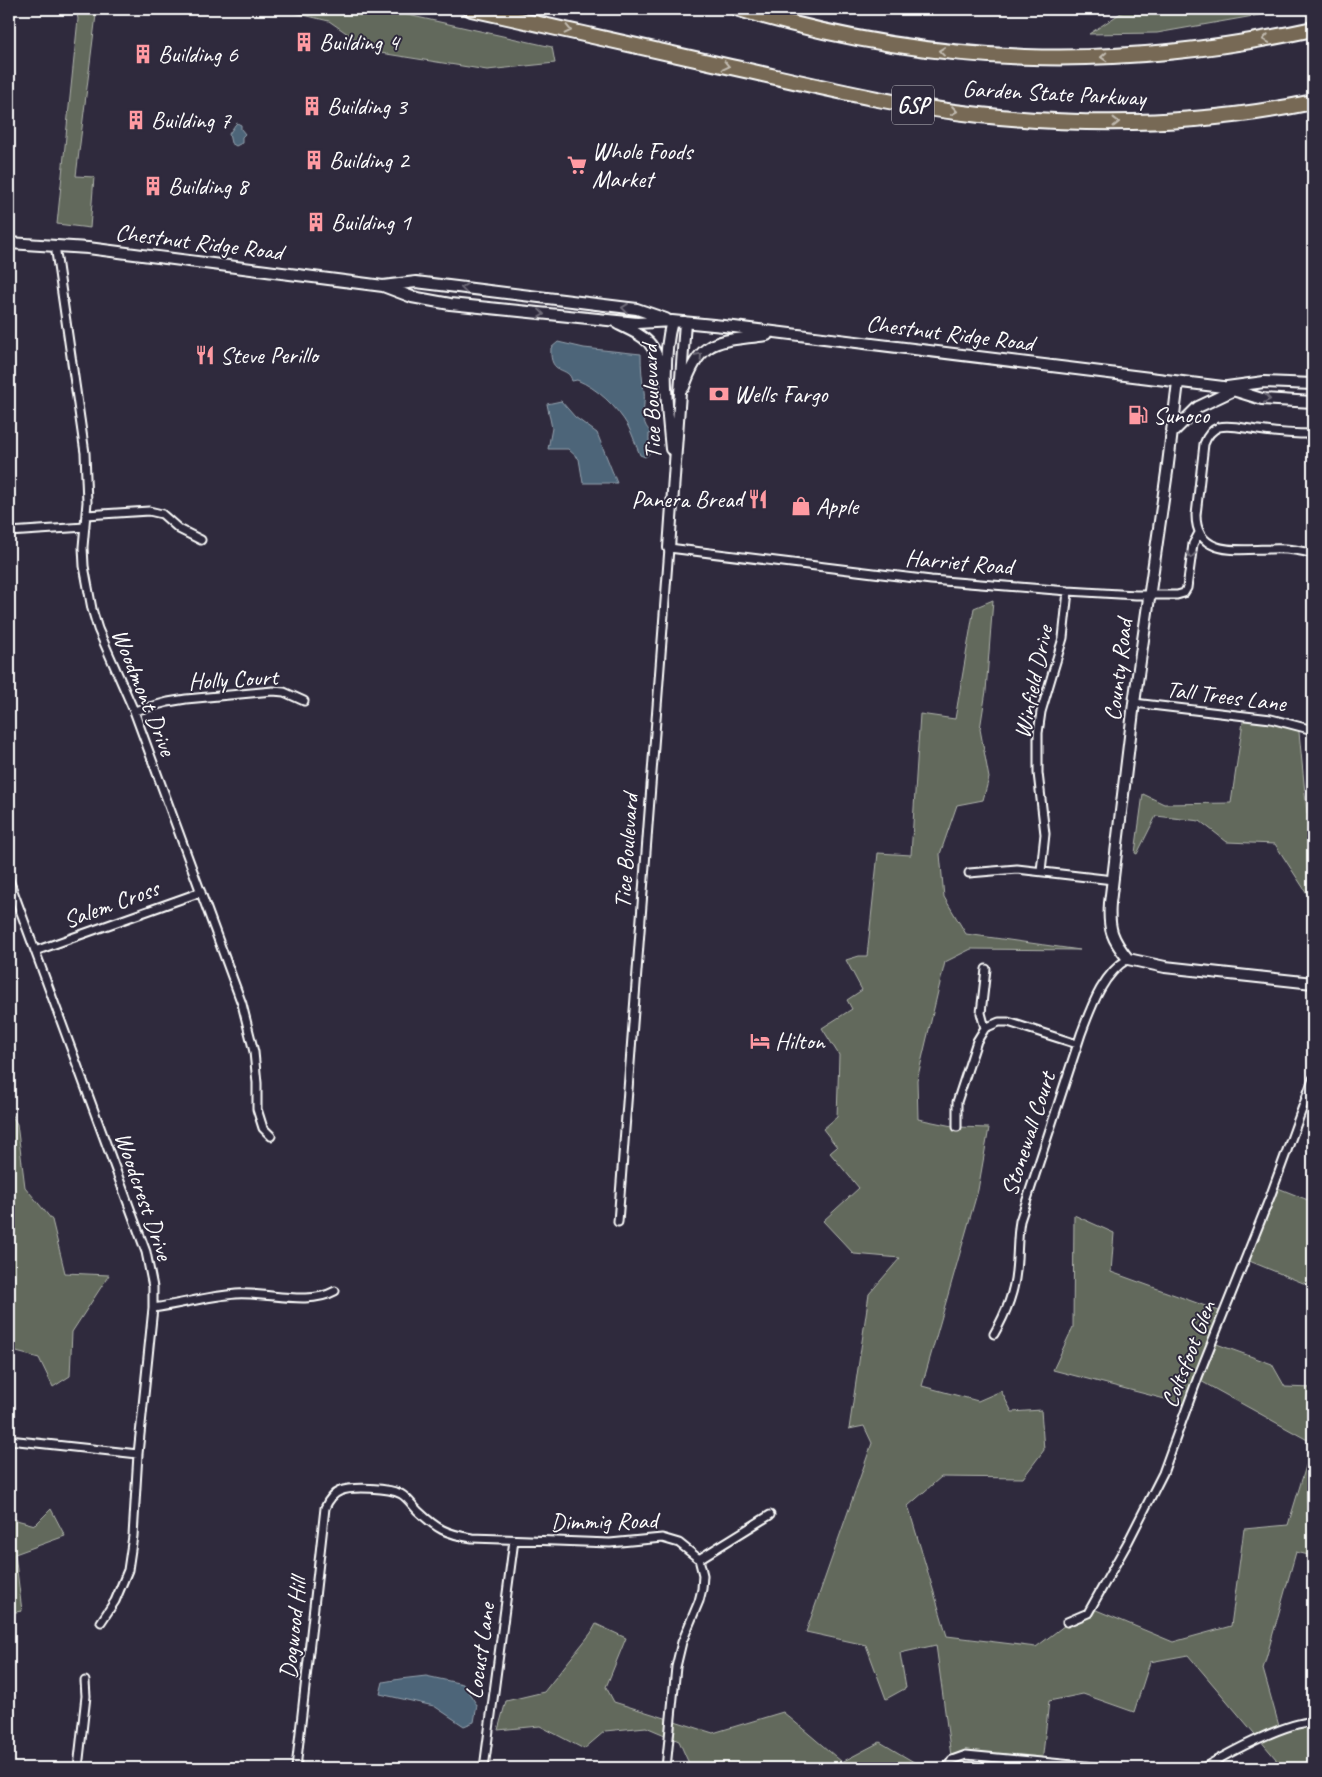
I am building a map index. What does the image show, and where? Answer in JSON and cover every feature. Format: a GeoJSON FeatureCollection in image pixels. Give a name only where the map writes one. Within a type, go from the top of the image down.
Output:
{"type":"FeatureCollection","features":[{"type":"Feature","properties":{"kind":"highway","name":"Garden State Parkway"},"geometry":{"type":"LineString","coordinates":[[471,9],[877,98],[978,115],[1072,122],[1165,121],[1258,112],[1313,102]]}},
{"type":"Feature","properties":{"kind":"highway","name":"Garden State Parkway"},"geometry":{"type":"LineString","coordinates":[[739,9],[818,30],[902,46],[948,52],[1040,58],[1180,52],[1272,38],[1313,29]]}},
{"type":"Feature","properties":{"kind":"main road","name":"Chestnut Ridge Road"},"geometry":{"type":"LineString","coordinates":[[9,243],[55,245],[384,286],[416,282],[637,309],[672,321]]}},
{"type":"Feature","properties":{"kind":"main road","name":"Chestnut Ridge Road"},"geometry":{"type":"LineString","coordinates":[[384,286],[412,297],[432,301],[612,321],[637,323],[685,322],[1223,387],[1262,399],[1313,402]]}},
{"type":"Feature","properties":{"kind":"main road"},"geometry":{"type":"LineString","coordinates":[[612,321],[643,336],[653,346],[659,361],[666,395]]}},
{"type":"Feature","properties":{"kind":"main road","name":"Tice Boulevard"},"geometry":{"type":"LineString","coordinates":[[672,321],[667,347],[666,395],[675,482]]}},
{"type":"Feature","properties":{"kind":"main road","name":"Tice Boulevard"},"geometry":{"type":"LineString","coordinates":[[669,548],[685,322]]}},
{"type":"Feature","properties":{"kind":"main road"},"geometry":{"type":"LineString","coordinates":[[680,400],[692,366],[698,356],[706,349],[720,342],[778,333]]}},
{"type":"Feature","properties":{"kind":"main road","name":"County Road"},"geometry":{"type":"LineString","coordinates":[[1128,960],[1116,943],[1109,925],[1134,703],[1178,382]]}},
{"type":"Feature","properties":{"kind":"main road","name":"Chestnut Ridge Road"},"geometry":{"type":"LineString","coordinates":[[1223,387],[1264,382],[1313,384]]}},
{"type":"Feature","properties":{"kind":"main road"},"geometry":{"type":"LineString","coordinates":[[1172,434],[1198,407],[1234,390]]}},
{"type":"Feature","properties":{"kind":"main road"},"geometry":{"type":"LineString","coordinates":[[1128,960],[1165,968],[1313,983]]}},
{"type":"Feature","properties":{"kind":"street","name":"Woodmont Drive"},"geometry":{"type":"LineString","coordinates":[[55,245],[85,453],[87,475],[84,566],[92,609],[98,629],[134,711],[247,1020],[254,1052],[257,1109],[263,1128],[271,1136]]}},
{"type":"Feature","properties":{"kind":"street"},"geometry":{"type":"LineString","coordinates":[[1313,434],[1228,426],[1219,427],[1213,431],[1207,437],[1204,448],[1196,515],[1199,533],[1210,544],[1224,549],[1282,549],[1313,554]]}},
{"type":"Feature","properties":{"kind":"street"},"geometry":{"type":"LineString","coordinates":[[86,515],[149,511],[162,514],[179,530],[201,540]]}},
{"type":"Feature","properties":{"kind":"street"},"geometry":{"type":"LineString","coordinates":[[9,532],[85,527]]}},
{"type":"Feature","properties":{"kind":"street","name":"Harriet Road"},"geometry":{"type":"LineString","coordinates":[[669,548],[931,580],[1068,590],[1177,595],[1186,591],[1193,544],[1199,533]]}},
{"type":"Feature","properties":{"kind":"street","name":"Tice Boulevard"},"geometry":{"type":"LineString","coordinates":[[618,1222],[669,548]]}},
{"type":"Feature","properties":{"kind":"street","name":"Winfield Drive"},"geometry":{"type":"LineString","coordinates":[[1041,871],[1046,834],[1038,773],[1038,733],[1047,690],[1063,638],[1068,590]]}},
{"type":"Feature","properties":{"kind":"street","name":"Holly Court"},"geometry":{"type":"LineString","coordinates":[[134,711],[186,699],[273,691],[284,692],[304,702]]}},
{"type":"Feature","properties":{"kind":"street","name":"Tall Trees Lane"},"geometry":{"type":"LineString","coordinates":[[1134,703],[1271,719],[1313,730]]}},
{"type":"Feature","properties":{"kind":"street"},"geometry":{"type":"LineString","coordinates":[[969,874],[1007,869],[1041,871],[1113,880]]}},
{"type":"Feature","properties":{"kind":"street","name":"Woodcrest Drive"},"geometry":{"type":"LineString","coordinates":[[9,880],[146,1252],[153,1287],[153,1308],[138,1454],[133,1536],[128,1570],[115,1601],[101,1622]]}},
{"type":"Feature","properties":{"kind":"street","name":"Salem Cross"},"geometry":{"type":"LineString","coordinates":[[35,951],[200,892]]}},
{"type":"Feature","properties":{"kind":"street","name":"Stonewall Court"},"geometry":{"type":"LineString","coordinates":[[994,1334],[1007,1309],[1012,1292],[1016,1274],[1016,1243],[1020,1221],[1078,1044],[1090,1011],[1101,990],[1114,969],[1128,960]]}},
{"type":"Feature","properties":{"kind":"street"},"geometry":{"type":"LineString","coordinates":[[985,1028],[981,1014],[986,969]]}},
{"type":"Feature","properties":{"kind":"street"},"geometry":{"type":"LineString","coordinates":[[956,1127],[957,1102],[977,1041],[985,1028],[999,1022],[1008,1022],[1078,1044]]}},
{"type":"Feature","properties":{"kind":"street","name":"Coltsfoot Glen"},"geometry":{"type":"LineString","coordinates":[[1067,1622],[1088,1613],[1128,1542],[1163,1473],[1198,1377],[1270,1197],[1313,1079]]}},
{"type":"Feature","properties":{"kind":"street"},"geometry":{"type":"LineString","coordinates":[[153,1308],[233,1294],[250,1293],[310,1298],[320,1297],[335,1291]]}},
{"type":"Feature","properties":{"kind":"street"},"geometry":{"type":"LineString","coordinates":[[9,1440],[138,1454]]}},
{"type":"Feature","properties":{"kind":"street","name":"Dimmig Road"},"geometry":{"type":"LineString","coordinates":[[334,1494],[347,1489],[370,1488],[393,1491],[407,1498],[433,1524],[450,1534],[472,1538],[610,1543],[662,1538],[679,1543],[699,1559]]}},
{"type":"Feature","properties":{"kind":"street","name":"Dogwood Hill"},"geometry":{"type":"LineString","coordinates":[[296,1768],[325,1508],[334,1494]]}},
{"type":"Feature","properties":{"kind":"street"},"geometry":{"type":"LineString","coordinates":[[666,1768],[676,1667],[682,1642],[702,1589],[699,1559],[770,1515]]}},
{"type":"Feature","properties":{"kind":"street","name":"Locust Lane"},"geometry":{"type":"LineString","coordinates":[[484,1768],[514,1540]]}},
{"type":"Feature","properties":{"kind":"street"},"geometry":{"type":"LineString","coordinates":[[78,1768],[86,1681]]}},
{"type":"Feature","properties":{"kind":"street"},"geometry":{"type":"LineString","coordinates":[[1203,1768],[1278,1730],[1294,1724],[1313,1722]]}},
{"type":"Feature","properties":{"kind":"street"},"geometry":{"type":"LineString","coordinates":[[947,1768],[952,1760],[966,1755],[1105,1768]]}},
{"type":"Feature","properties":{"kind":"green space"},"geometry":{"type":"Polygon","coordinates":[[[76,9],[100,9],[96,15],[76,176],[94,177],[90,228],[57,224],[78,19],[76,9]]]}},
{"type":"Feature","properties":{"kind":"green space"},"geometry":{"type":"Polygon","coordinates":[[[278,9],[381,9],[552,47],[555,63],[487,70],[374,52],[329,21],[278,9]]]}},
{"type":"Feature","properties":{"kind":"green space"},"geometry":{"type":"Polygon","coordinates":[[[1127,9],[1293,9],[1157,33],[1089,34],[1127,9]]]}},
{"type":"Feature","properties":{"kind":"green space"},"geometry":{"type":"Polygon","coordinates":[[[993,600],[986,691],[980,729],[989,778],[983,800],[957,805],[940,854],[944,897],[966,934],[1080,950],[971,949],[945,962],[917,1080],[918,1119],[957,1127],[989,1128],[978,1190],[922,1386],[978,1401],[1001,1391],[1012,1412],[1041,1410],[1044,1450],[1023,1478],[941,1477],[908,1506],[947,1636],[1036,1647],[1089,1607],[1173,1642],[1231,1626],[1244,1529],[1288,1525],[1313,1443],[1313,1556],[1296,1552],[1263,1669],[1279,1726],[1313,1724],[1313,1768],[1275,1768],[1276,1759],[1188,1655],[1150,1662],[1134,1712],[1083,1694],[1049,1701],[1042,1763],[951,1756],[936,1645],[900,1653],[906,1688],[886,1699],[866,1645],[806,1632],[872,1443],[864,1426],[849,1429],[869,1294],[900,1258],[854,1254],[823,1221],[859,1188],[830,1153],[837,1147],[823,1129],[837,1117],[839,1055],[822,1028],[852,1009],[847,1000],[862,990],[846,960],[867,956],[878,853],[911,855],[920,714],[955,719],[974,608],[993,600]]]}},
{"type":"Feature","properties":{"kind":"green space"},"geometry":{"type":"Polygon","coordinates":[[[1244,715],[1298,722],[1307,813],[1313,813],[1313,893],[1308,895],[1275,844],[1227,842],[1200,821],[1156,816],[1137,854],[1135,853],[1143,794],[1164,804],[1231,803],[1244,715]]]}},
{"type":"Feature","properties":{"kind":"green space"},"geometry":{"type":"Polygon","coordinates":[[[9,1111],[17,1124],[25,1187],[52,1220],[65,1273],[109,1275],[72,1332],[70,1376],[53,1387],[39,1358],[9,1350],[9,1111]]]}},
{"type":"Feature","properties":{"kind":"green space"},"geometry":{"type":"Polygon","coordinates":[[[1273,1186],[1313,1202],[1313,1287],[1242,1258],[1273,1186]]]}},
{"type":"Feature","properties":{"kind":"green space"},"geometry":{"type":"Polygon","coordinates":[[[1074,1215],[1114,1233],[1111,1272],[1222,1312],[1211,1342],[1272,1364],[1285,1387],[1313,1388],[1313,1443],[1197,1379],[1188,1405],[1053,1370],[1073,1327],[1074,1215]]]}},
{"type":"Feature","properties":{"kind":"green space"},"geometry":{"type":"Polygon","coordinates":[[[51,1509],[65,1536],[15,1554],[22,1611],[9,1613],[9,1518],[35,1525],[51,1509]]]}},
{"type":"Feature","properties":{"kind":"green space"},"geometry":{"type":"Polygon","coordinates":[[[596,1624],[626,1638],[606,1687],[614,1702],[713,1733],[783,1712],[842,1762],[880,1742],[924,1768],[691,1768],[679,1741],[646,1727],[605,1731],[584,1749],[540,1726],[498,1730],[506,1701],[544,1692],[596,1624]]]}},
{"type":"Feature","properties":{"kind":"water"},"geometry":{"type":"Polygon","coordinates":[[[237,123],[241,125],[241,129],[245,134],[242,137],[242,143],[236,146],[231,143],[229,134],[237,123]]]}},
{"type":"Feature","properties":{"kind":"water"},"geometry":{"type":"Polygon","coordinates":[[[558,342],[584,348],[641,354],[644,419],[645,424],[652,433],[649,434],[649,454],[645,457],[640,455],[628,426],[606,399],[584,383],[577,380],[572,381],[567,373],[556,367],[551,357],[551,348],[558,342]]]}},
{"type":"Feature","properties":{"kind":"water"},"geometry":{"type":"Polygon","coordinates":[[[561,401],[575,417],[597,433],[617,483],[583,483],[579,459],[568,449],[548,449],[552,428],[547,404],[561,401]]]}},
{"type":"Feature","properties":{"kind":"water"},"geometry":{"type":"Polygon","coordinates":[[[426,1676],[463,1684],[477,1705],[474,1722],[464,1726],[434,1706],[380,1694],[383,1682],[426,1676]]]}},
{"type":"Feature","properties":{"kind":"place","name":"Building 4"},"geometry":{"type":"Point","coordinates":[304,42]}},
{"type":"Feature","properties":{"kind":"place","name":"Building 6"},"geometry":{"type":"Point","coordinates":[143,54]}},
{"type":"Feature","properties":{"kind":"place","name":"Building 3"},"geometry":{"type":"Point","coordinates":[312,106]}},
{"type":"Feature","properties":{"kind":"place","name":"Building 7"},"geometry":{"type":"Point","coordinates":[136,120]}},
{"type":"Feature","properties":{"kind":"place","name":"Building 2"},"geometry":{"type":"Point","coordinates":[314,160]}},
{"type":"Feature","properties":{"kind":"place","name":"Whole Foods Market"},"geometry":{"type":"Point","coordinates":[577,165]}},
{"type":"Feature","properties":{"kind":"place","name":"Building 8"},"geometry":{"type":"Point","coordinates":[153,186]}},
{"type":"Feature","properties":{"kind":"place","name":"Building 1"},"geometry":{"type":"Point","coordinates":[316,222]}},
{"type":"Feature","properties":{"kind":"place","name":"Steve Perillo"},"geometry":{"type":"Point","coordinates":[205,355]}},
{"type":"Feature","properties":{"kind":"place","name":"Wells Fargo"},"geometry":{"type":"Point","coordinates":[719,394]}},
{"type":"Feature","properties":{"kind":"place","name":"Sunoco"},"geometry":{"type":"Point","coordinates":[1138,415]}},
{"type":"Feature","properties":{"kind":"place","name":"Panera Bread"},"geometry":{"type":"Point","coordinates":[758,499]}},
{"type":"Feature","properties":{"kind":"place","name":"Apple"},"geometry":{"type":"Point","coordinates":[801,506]}},
{"type":"Feature","properties":{"kind":"place","name":"Hilton"},"geometry":{"type":"Point","coordinates":[760,1041]}}]}
